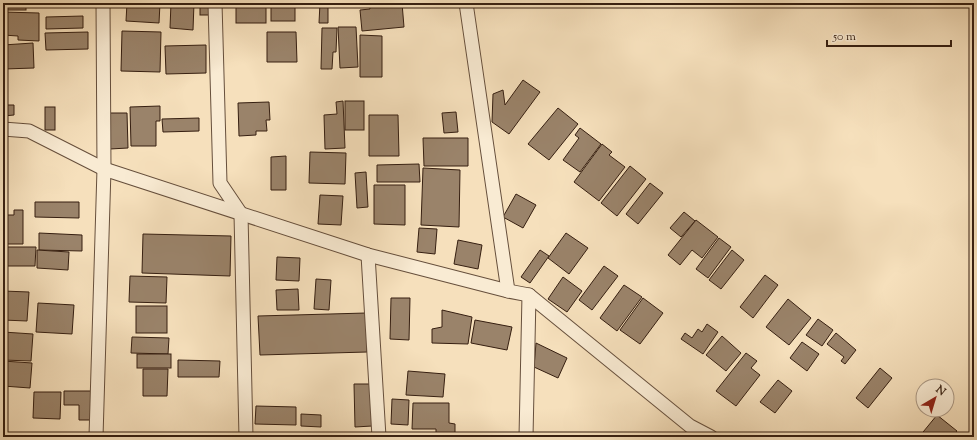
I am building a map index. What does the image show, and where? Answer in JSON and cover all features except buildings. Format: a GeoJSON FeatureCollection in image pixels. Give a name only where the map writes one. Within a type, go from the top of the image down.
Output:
{"type":"FeatureCollection","features":[{"type":"Feature","properties":{"kind":"street"},"geometry":{"type":"LineString","coordinates":[[96,437],[104,169],[103,3]]}},
{"type":"Feature","properties":{"kind":"street"},"geometry":{"type":"LineString","coordinates":[[215,3],[220,183],[241,214],[246,437]]}},
{"type":"Feature","properties":{"kind":"street"},"geometry":{"type":"LineString","coordinates":[[466,3],[508,291]]}},
{"type":"Feature","properties":{"kind":"street"},"geometry":{"type":"LineString","coordinates":[[3,129],[29,131],[104,169],[368,255],[529,295],[687,432],[711,437]]}},
{"type":"Feature","properties":{"kind":"street"},"geometry":{"type":"LineString","coordinates":[[368,255],[379,437]]}},
{"type":"Feature","properties":{"kind":"street"},"geometry":{"type":"LineString","coordinates":[[526,437],[529,295]]}}]}
